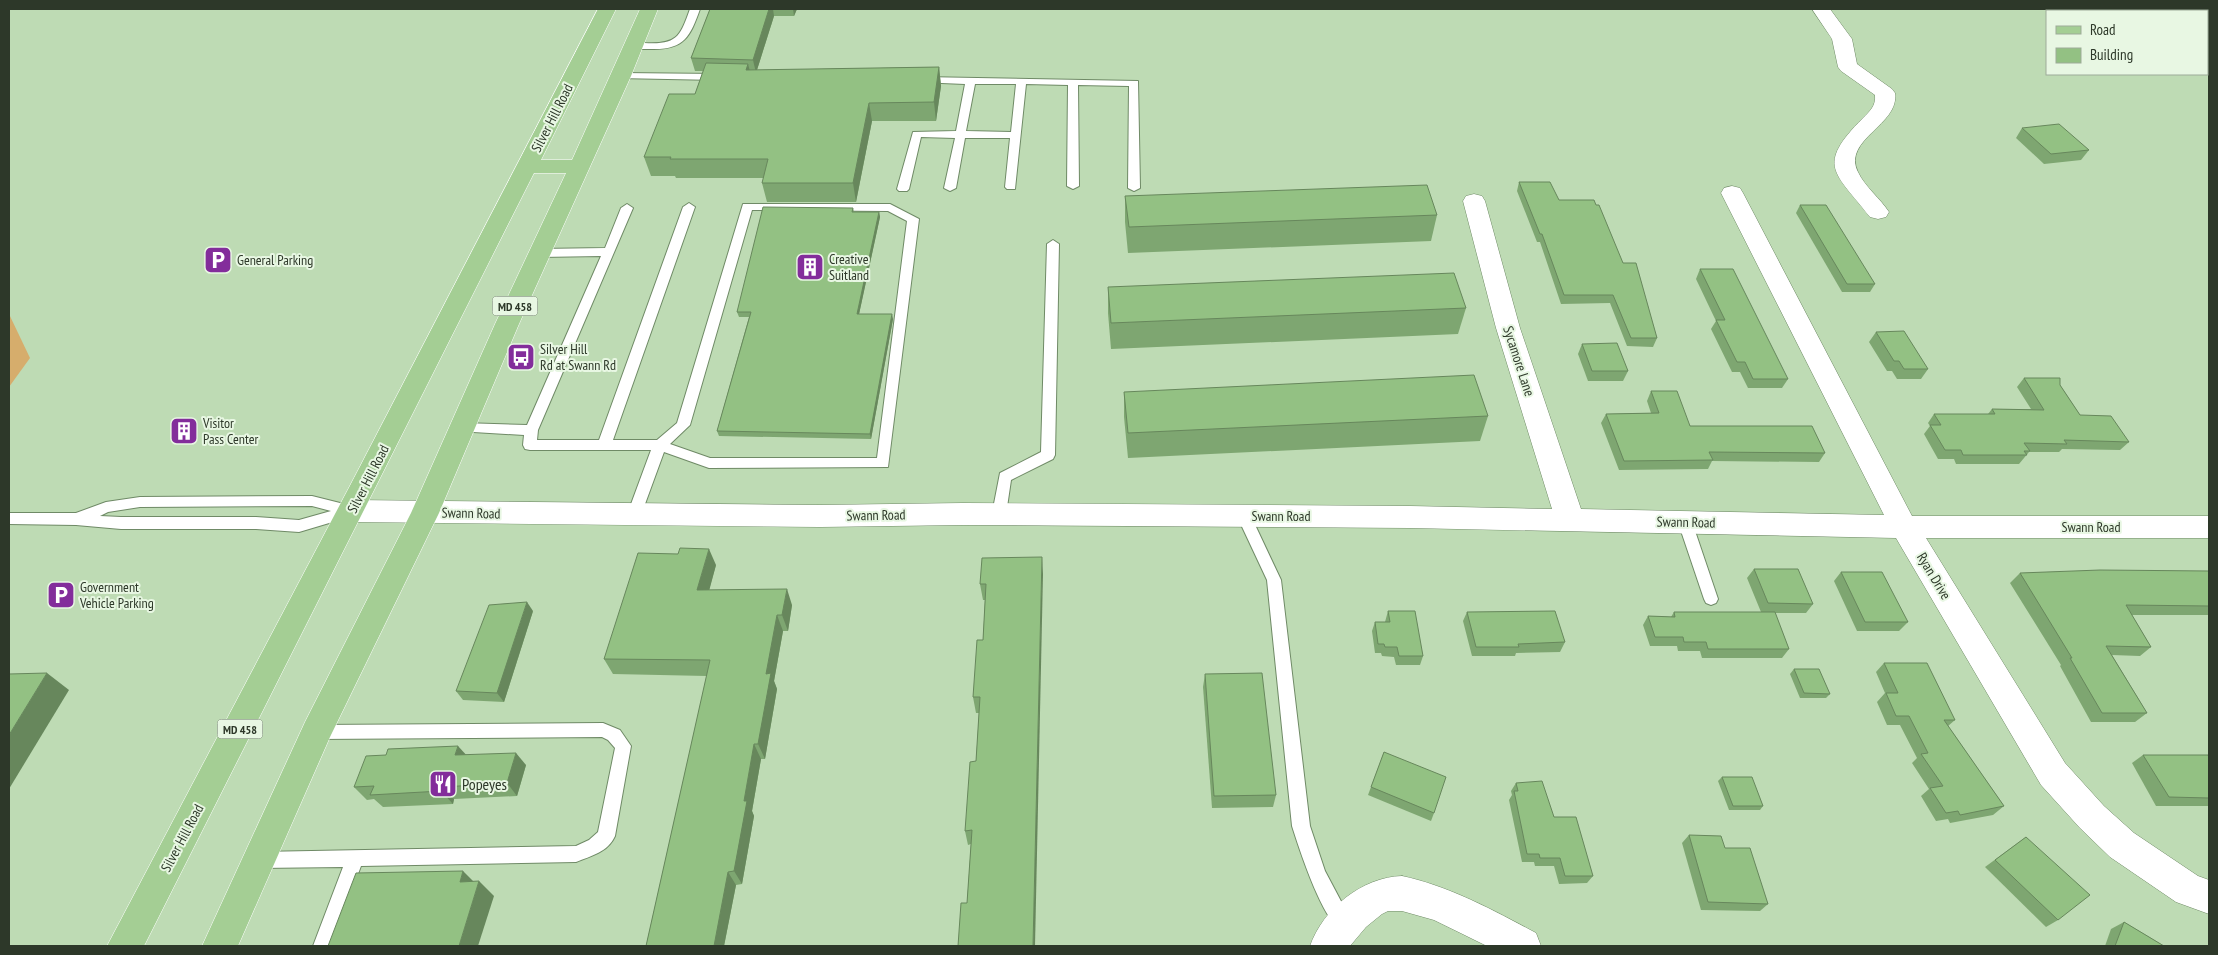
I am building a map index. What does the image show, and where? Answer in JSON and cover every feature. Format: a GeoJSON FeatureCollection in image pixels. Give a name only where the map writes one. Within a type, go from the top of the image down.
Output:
{"type":"FeatureCollection","features":[{"type":"Feature","properties":{"kind":"main road","name":"Silver Hill Road"},"geometry":{"type":"LineString","coordinates":[[125,946],[272,668],[606,9]]}},
{"type":"Feature","properties":{"kind":"main road","name":"MD 458"},"geometry":{"type":"LineString","coordinates":[[220,946],[316,732],[425,513],[621,76],[649,9]]}},
{"type":"Feature","properties":{"kind":"main road"},"geometry":{"type":"LineString","coordinates":[[527,167],[580,166]]}},
{"type":"Feature","properties":{"kind":"street"},"geometry":{"type":"LineString","coordinates":[[1821,9],[1842,39],[1848,67],[1885,93],[1886,100],[1883,109],[1857,135],[1844,160],[1846,171],[1878,212]]}},
{"type":"Feature","properties":{"kind":"street","name":"Ryan Drive"},"geometry":{"type":"LineString","coordinates":[[1732,193],[1904,527],[2053,774],[2092,817],[2122,845],[2188,890],[2209,897]]}},
{"type":"Feature","properties":{"kind":"street","name":"Sycamore Lane"},"geometry":{"type":"LineString","coordinates":[[1474,201],[1508,328],[1570,520]]}},
{"type":"Feature","properties":{"kind":"street","name":"Swann Road"},"geometry":{"type":"LineString","coordinates":[[352,511],[634,515],[820,516],[999,514],[1244,516],[1904,527],[2209,527]]}},
{"type":"Feature","properties":{"kind":"street"},"geometry":{"type":"LineString","coordinates":[[1336,935],[1368,903],[1388,894],[1417,895],[1494,930],[1523,946]]}},
{"type":"Feature","properties":{"kind":"lane"},"geometry":{"type":"LineString","coordinates":[[634,45],[659,46],[678,41],[684,35],[695,9]]}},
{"type":"Feature","properties":{"kind":"lane"},"geometry":{"type":"LineString","coordinates":[[621,76],[733,77]]}},
{"type":"Feature","properties":{"kind":"lane"},"geometry":{"type":"LineString","coordinates":[[908,79],[1134,83],[1134,188]]}},
{"type":"Feature","properties":{"kind":"lane"},"geometry":{"type":"LineString","coordinates":[[950,188],[970,80]]}},
{"type":"Feature","properties":{"kind":"lane"},"geometry":{"type":"LineString","coordinates":[[1011,187],[1020,81]]}},
{"type":"Feature","properties":{"kind":"lane"},"geometry":{"type":"LineString","coordinates":[[1073,186],[1074,82]]}},
{"type":"Feature","properties":{"kind":"lane"},"geometry":{"type":"LineString","coordinates":[[903,189],[917,134],[1016,134]]}},
{"type":"Feature","properties":{"kind":"lane"},"geometry":{"type":"LineString","coordinates":[[626,208],[609,252],[531,430],[530,445],[660,445],[709,463],[882,463],[913,220],[890,208],[747,206],[684,425],[660,445],[634,515]]}},
{"type":"Feature","properties":{"kind":"lane"},"geometry":{"type":"LineString","coordinates":[[604,446],[689,207]]}},
{"type":"Feature","properties":{"kind":"lane"},"geometry":{"type":"LineString","coordinates":[[999,514],[1005,477],[1048,455],[1053,244]]}},
{"type":"Feature","properties":{"kind":"lane"},"geometry":{"type":"LineString","coordinates":[[540,253],[609,252]]}},
{"type":"Feature","properties":{"kind":"lane"},"geometry":{"type":"LineString","coordinates":[[462,428],[531,430]]}},
{"type":"Feature","properties":{"kind":"lane"},"geometry":{"type":"LineString","coordinates":[[76,519],[106,507],[140,502],[312,501],[352,511]]}},
{"type":"Feature","properties":{"kind":"lane"},"geometry":{"type":"LineString","coordinates":[[9,519],[76,519],[121,523],[256,523],[299,526],[352,511]]}},
{"type":"Feature","properties":{"kind":"lane"},"geometry":{"type":"LineString","coordinates":[[1244,516],[1274,580],[1301,826],[1311,861],[1324,891],[1336,935]]}},
{"type":"Feature","properties":{"kind":"lane"},"geometry":{"type":"LineString","coordinates":[[1685,522],[1711,599]]}},
{"type":"Feature","properties":{"kind":"lane"},"geometry":{"type":"LineString","coordinates":[[260,860],[576,854],[595,846],[606,836],[623,746],[614,735],[603,730],[316,732]]}},
{"type":"Feature","properties":{"kind":"lane"},"geometry":{"type":"LineString","coordinates":[[322,946],[355,859]]}},
{"type":"Feature","properties":{"kind":"shaded area"},"geometry":{"type":"Polygon","coordinates":[[[9,314],[30,358],[9,387],[9,314]]]}},
{"type":"Feature","properties":{"kind":"building"},"geometry":{"type":"Polygon","coordinates":[[[710,9],[769,9],[753,60],[691,58],[710,9]]]}},
{"type":"Feature","properties":{"kind":"building"},"geometry":{"type":"Polygon","coordinates":[[[706,63],[748,64],[746,70],[939,67],[934,102],[869,103],[853,183],[762,183],[768,159],[670,159],[671,157],[644,157],[669,94],[695,94],[706,63]]]}},
{"type":"Feature","properties":{"kind":"building"},"geometry":{"type":"Polygon","coordinates":[[[2059,124],[2089,150],[2051,154],[2022,128],[2059,124]]]}},
{"type":"Feature","properties":{"kind":"building"},"geometry":{"type":"Polygon","coordinates":[[[1519,182],[1550,182],[1559,200],[1594,200],[1596,205],[1599,205],[1623,263],[1636,263],[1657,338],[1631,338],[1613,295],[1564,295],[1542,234],[1540,234],[1519,182]]]}},
{"type":"Feature","properties":{"kind":"building"},"geometry":{"type":"Polygon","coordinates":[[[1427,185],[1437,215],[1129,227],[1125,196],[1427,185]]]}},
{"type":"Feature","properties":{"kind":"building"},"geometry":{"type":"Polygon","coordinates":[[[1800,205],[1826,205],[1875,284],[1847,284],[1800,205]]]}},
{"type":"Feature","properties":{"kind":"building"},"geometry":{"type":"Polygon","coordinates":[[[763,207],[853,208],[852,212],[879,212],[857,314],[892,314],[870,434],[717,431],[751,312],[737,312],[763,207]]]}},
{"type":"Feature","properties":{"kind":"building"},"geometry":{"type":"Polygon","coordinates":[[[1700,269],[1733,269],[1788,379],[1753,379],[1745,362],[1737,362],[1716,320],[1725,320],[1700,269]]]}},
{"type":"Feature","properties":{"kind":"building"},"geometry":{"type":"Polygon","coordinates":[[[1454,273],[1466,308],[1111,323],[1108,287],[1454,273]]]}},
{"type":"Feature","properties":{"kind":"building"},"geometry":{"type":"Polygon","coordinates":[[[1904,331],[1928,369],[1904,369],[1899,361],[1894,361],[1876,332],[1904,331]]]}},
{"type":"Feature","properties":{"kind":"building"},"geometry":{"type":"Polygon","coordinates":[[[1617,343],[1628,371],[1592,371],[1582,344],[1617,343]]]}},
{"type":"Feature","properties":{"kind":"building"},"geometry":{"type":"Polygon","coordinates":[[[1474,375],[1488,416],[1128,433],[1124,392],[1474,375]]]}},
{"type":"Feature","properties":{"kind":"building"},"geometry":{"type":"Polygon","coordinates":[[[2024,378],[2060,378],[2060,385],[2080,415],[2111,416],[2129,442],[2064,440],[2067,444],[2024,443],[2030,451],[2024,451],[2027,455],[1963,455],[1961,450],[1945,450],[1930,425],[1941,425],[1934,414],[1995,414],[1992,409],[2044,410],[2024,378]]]}},
{"type":"Feature","properties":{"kind":"building"},"geometry":{"type":"Polygon","coordinates":[[[1651,391],[1677,391],[1690,426],[1812,426],[1825,453],[1709,452],[1713,460],[1624,461],[1606,414],[1659,413],[1651,391]]]}},
{"type":"Feature","properties":{"kind":"building"},"geometry":{"type":"Polygon","coordinates":[[[680,548],[709,549],[697,590],[787,589],[782,615],[777,615],[766,674],[771,673],[758,744],[754,744],[744,801],[747,801],[734,871],[728,872],[714,946],[646,946],[710,660],[604,659],[638,553],[678,554],[680,548]]]}},
{"type":"Feature","properties":{"kind":"building"},"geometry":{"type":"Polygon","coordinates":[[[1042,557],[1033,946],[958,946],[961,903],[967,903],[972,830],[965,831],[970,762],[976,761],[980,697],[973,697],[977,640],[983,640],[986,584],[980,584],[982,558],[1042,557]]]}},
{"type":"Feature","properties":{"kind":"building"},"geometry":{"type":"Polygon","coordinates":[[[1754,569],[1798,569],[1813,604],[1768,603],[1754,569]]]}},
{"type":"Feature","properties":{"kind":"building"},"geometry":{"type":"Polygon","coordinates":[[[2100,570],[2209,571],[2209,606],[2126,605],[2151,647],[2106,646],[2147,713],[2102,713],[2070,658],[2072,658],[2020,573],[2100,570]]]}},
{"type":"Feature","properties":{"kind":"building"},"geometry":{"type":"Polygon","coordinates":[[[1841,572],[1882,572],[1908,622],[1865,622],[1841,572]]]}},
{"type":"Feature","properties":{"kind":"building"},"geometry":{"type":"Polygon","coordinates":[[[527,602],[497,693],[456,691],[489,605],[527,602]]]}},
{"type":"Feature","properties":{"kind":"building"},"geometry":{"type":"Polygon","coordinates":[[[1388,611],[1415,611],[1423,656],[1399,656],[1397,647],[1385,647],[1384,644],[1378,644],[1375,622],[1390,622],[1388,611]]]}},
{"type":"Feature","properties":{"kind":"building"},"geometry":{"type":"Polygon","coordinates":[[[1555,611],[1565,642],[1518,644],[1519,647],[1476,647],[1467,612],[1555,611]]]}},
{"type":"Feature","properties":{"kind":"building"},"geometry":{"type":"Polygon","coordinates":[[[1674,612],[1775,612],[1789,649],[1708,649],[1706,642],[1684,642],[1683,637],[1655,637],[1648,616],[1675,617],[1674,612]]]}},
{"type":"Feature","properties":{"kind":"building"},"geometry":{"type":"Polygon","coordinates":[[[1884,663],[1927,663],[1955,720],[1944,720],[2004,806],[1960,815],[1958,811],[1946,813],[1930,788],[1943,786],[1921,754],[1928,753],[1909,716],[1896,716],[1886,693],[1898,693],[1884,663]]]}},
{"type":"Feature","properties":{"kind":"building"},"geometry":{"type":"Polygon","coordinates":[[[1794,669],[1819,669],[1830,694],[1804,693],[1794,669]]]}},
{"type":"Feature","properties":{"kind":"building"},"geometry":{"type":"Polygon","coordinates":[[[47,673],[9,735],[9,674],[47,673]]]}},
{"type":"Feature","properties":{"kind":"building"},"geometry":{"type":"Polygon","coordinates":[[[1262,673],[1276,795],[1214,796],[1205,674],[1262,673]]]}},
{"type":"Feature","properties":{"kind":"building"},"geometry":{"type":"Polygon","coordinates":[[[458,746],[455,755],[516,753],[507,783],[443,787],[441,791],[370,795],[374,786],[354,787],[366,756],[386,755],[388,749],[458,746]]]}},
{"type":"Feature","properties":{"kind":"building"},"geometry":{"type":"Polygon","coordinates":[[[1384,752],[1446,777],[1434,813],[1371,787],[1384,752]]]}},
{"type":"Feature","properties":{"kind":"building"},"geometry":{"type":"Polygon","coordinates":[[[2143,755],[2208,755],[2209,798],[2169,797],[2143,755]]]}},
{"type":"Feature","properties":{"kind":"building"},"geometry":{"type":"Polygon","coordinates":[[[1722,777],[1752,777],[1763,806],[1733,806],[1722,777]]]}},
{"type":"Feature","properties":{"kind":"building"},"geometry":{"type":"Polygon","coordinates":[[[1542,781],[1554,817],[1576,817],[1593,876],[1565,876],[1560,858],[1540,858],[1539,854],[1527,854],[1514,791],[1518,791],[1516,783],[1542,781]]]}},
{"type":"Feature","properties":{"kind":"building"},"geometry":{"type":"Polygon","coordinates":[[[1689,835],[1721,836],[1725,848],[1750,848],[1768,904],[1708,902],[1689,835]]]}},
{"type":"Feature","properties":{"kind":"building"},"geometry":{"type":"Polygon","coordinates":[[[2026,837],[2090,895],[2058,920],[1995,860],[2026,837]]]}},
{"type":"Feature","properties":{"kind":"building"},"geometry":{"type":"Polygon","coordinates":[[[463,871],[460,882],[479,881],[459,946],[328,946],[356,873],[463,871]]]}},
{"type":"Feature","properties":{"kind":"building"},"geometry":{"type":"Polygon","coordinates":[[[2124,922],[2164,946],[2115,946],[2124,922]]]}},
{"type":"Feature","properties":{"kind":"place","name":"General Parking"},"geometry":{"type":"Point","coordinates":[218,260]}},
{"type":"Feature","properties":{"kind":"place","name":"Creative Suitland"},"geometry":{"type":"Point","coordinates":[810,267]}},
{"type":"Feature","properties":{"kind":"place","name":"Silver Hill Rd at Swann Rd"},"geometry":{"type":"Point","coordinates":[521,357]}},
{"type":"Feature","properties":{"kind":"place","name":"Visitor Pass Center"},"geometry":{"type":"Point","coordinates":[184,431]}},
{"type":"Feature","properties":{"kind":"place","name":"Government Vehicle Parking"},"geometry":{"type":"Point","coordinates":[61,595]}},
{"type":"Feature","properties":{"kind":"place","name":"Popeyes"},"geometry":{"type":"Point","coordinates":[443,784]}}]}
